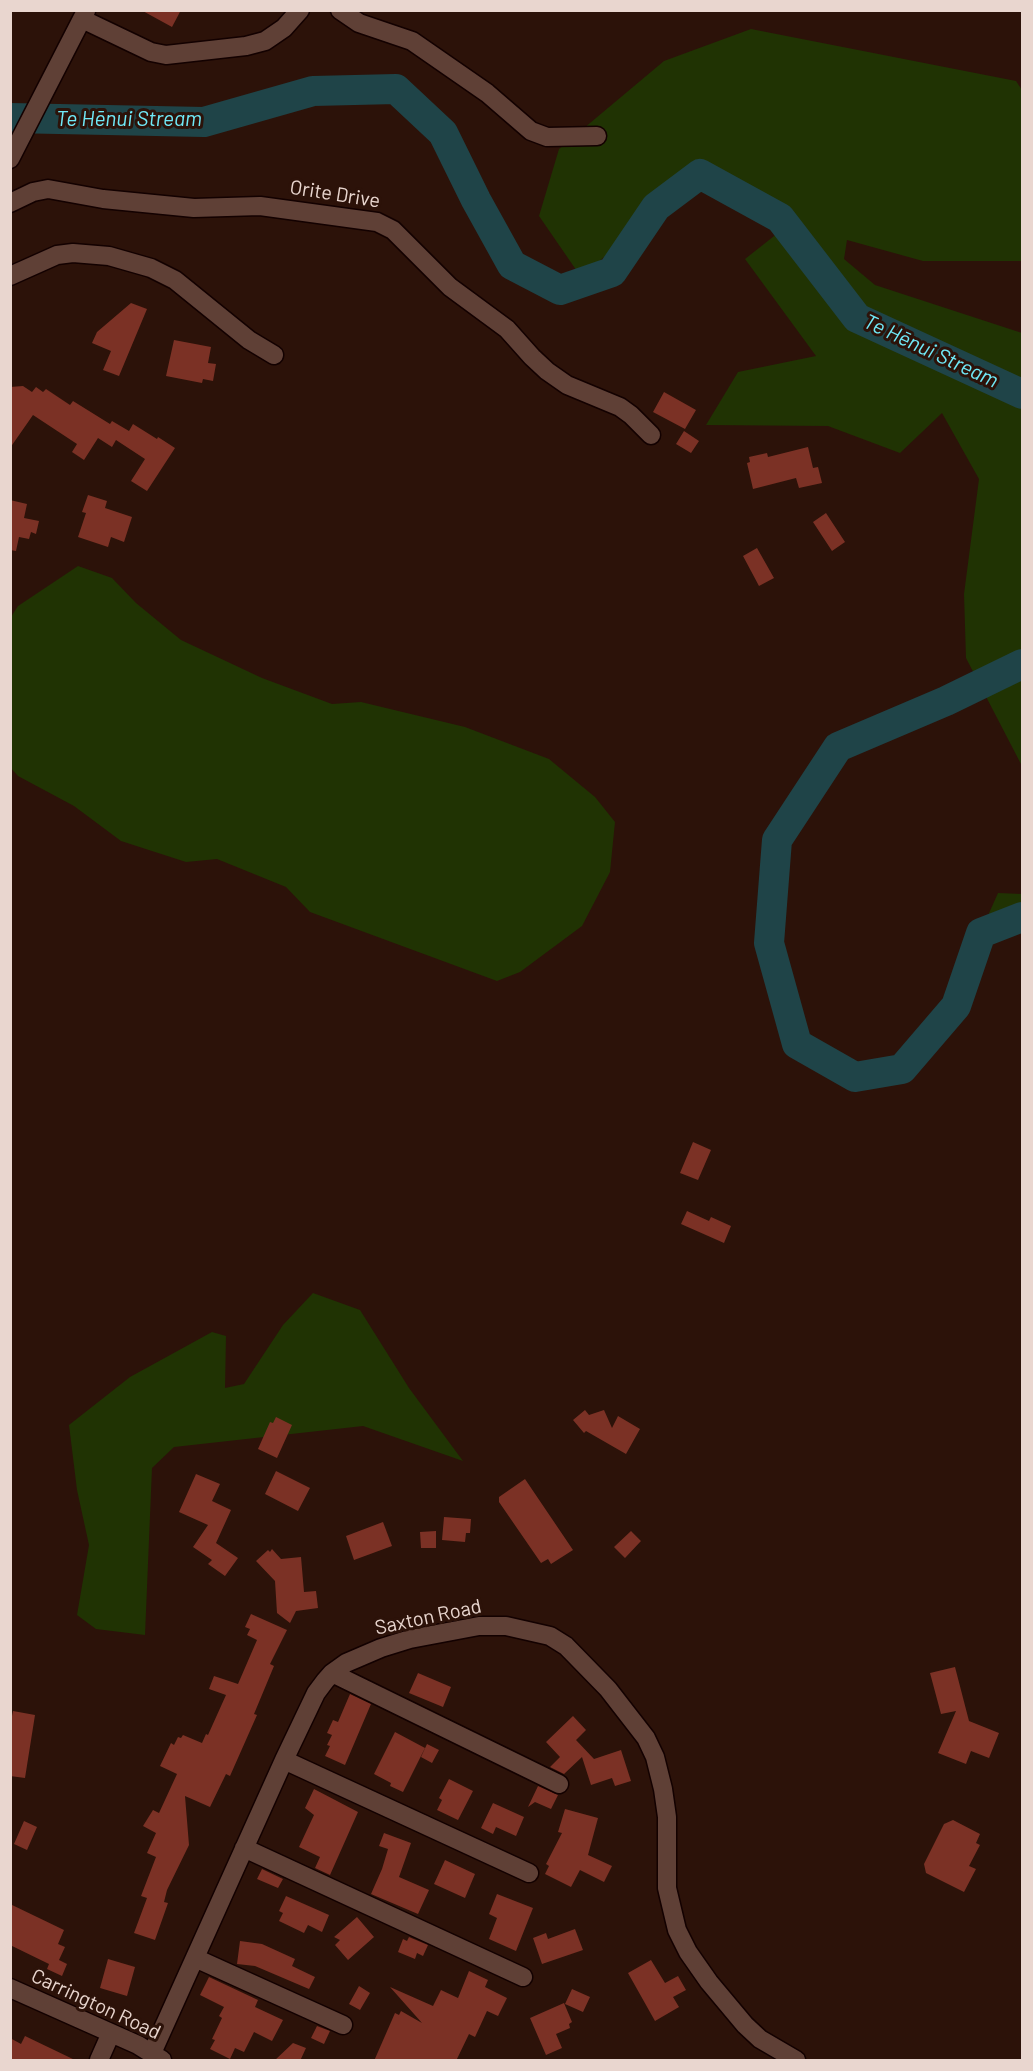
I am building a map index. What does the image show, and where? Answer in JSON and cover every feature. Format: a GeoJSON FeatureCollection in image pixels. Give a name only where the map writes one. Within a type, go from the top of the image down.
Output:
{"type":"FeatureCollection","features":[{"type":"Feature","properties":{"kind":"street"},"geometry":{"type":"LineString","coordinates":[[10,159],[84,15],[151,52],[166,55],[246,46],[265,41],[284,27],[300,10]]}},
{"type":"Feature","properties":{"kind":"street"},"geometry":{"type":"LineString","coordinates":[[340,10],[359,22],[412,41],[487,93],[531,131],[548,137],[597,136]]}},
{"type":"Feature","properties":{"kind":"street","name":"Orite Drive"},"geometry":{"type":"LineString","coordinates":[[10,203],[33,192],[48,189],[103,199],[194,208],[260,206],[377,222],[393,230],[450,287],[500,323],[547,371],[567,385],[620,407],[651,435]]}},
{"type":"Feature","properties":{"kind":"street"},"geometry":{"type":"LineString","coordinates":[[10,276],[57,255],[73,253],[110,256],[141,265],[174,280],[249,340],[274,355]]}},
{"type":"Feature","properties":{"kind":"street","name":"Saxton Road"},"geometry":{"type":"LineString","coordinates":[[157,2056],[195,1958],[284,1760],[316,1693],[332,1673],[346,1663],[410,1639],[479,1626],[506,1626],[532,1630],[550,1636],[566,1646],[582,1660],[646,1737],[655,1757],[663,1789],[667,1817],[668,1888],[677,1930],[688,1952],[709,1982],[745,2025],[760,2039],[796,2061]]}},
{"type":"Feature","properties":{"kind":"street"},"geometry":{"type":"LineString","coordinates":[[332,1673],[559,1784]]}},
{"type":"Feature","properties":{"kind":"street"},"geometry":{"type":"LineString","coordinates":[[284,1760],[529,1873]]}},
{"type":"Feature","properties":{"kind":"street"},"geometry":{"type":"LineString","coordinates":[[244,1848],[524,1977]]}},
{"type":"Feature","properties":{"kind":"street"},"geometry":{"type":"LineString","coordinates":[[195,1958],[344,2025]]}},
{"type":"Feature","properties":{"kind":"street","name":"Carrington Road"},"geometry":{"type":"LineString","coordinates":[[10,1988],[157,2056]]}},
{"type":"Feature","properties":{"kind":"street"},"geometry":{"type":"LineString","coordinates":[[99,2061],[111,2033]]}},
{"type":"Feature","properties":{"kind":"green space"},"geometry":{"type":"Polygon","coordinates":[[[751,29],[1016,81],[1022,90],[1022,261],[923,261],[847,240],[844,259],[875,285],[1022,333],[1022,766],[966,658],[964,594],[979,479],[942,413],[900,453],[828,426],[706,425],[738,372],[816,356],[745,259],[783,229],[722,191],[684,193],[649,218],[581,277],[539,216],[559,149],[664,61],[751,29]]]}},
{"type":"Feature","properties":{"kind":"green space"},"geometry":{"type":"Polygon","coordinates":[[[78,566],[112,578],[136,603],[181,640],[262,678],[332,704],[361,702],[465,727],[549,759],[595,797],[615,822],[610,872],[582,926],[520,972],[497,981],[310,912],[286,887],[217,859],[186,862],[121,841],[74,806],[18,776],[10,767],[11,617],[18,606],[78,566]]]}},
{"type":"Feature","properties":{"kind":"green space"},"geometry":{"type":"Polygon","coordinates":[[[998,893],[1022,894],[1022,932],[1018,929],[973,949],[998,893]]]}},
{"type":"Feature","properties":{"kind":"green space"},"geometry":{"type":"Polygon","coordinates":[[[313,1293],[360,1310],[409,1388],[463,1461],[363,1426],[174,1447],[152,1468],[145,1635],[96,1629],[77,1615],[89,1545],[77,1490],[69,1425],[130,1377],[212,1332],[226,1336],[225,1388],[244,1384],[283,1325],[313,1293]]]}},
{"type":"Feature","properties":{"kind":"building"},"geometry":{"type":"Polygon","coordinates":[[[141,10],[181,10],[172,27],[141,10]]]}},
{"type":"Feature","properties":{"kind":"building"},"geometry":{"type":"Polygon","coordinates":[[[131,303],[147,309],[119,376],[103,370],[111,351],[92,343],[97,332],[131,303]]]}},
{"type":"Feature","properties":{"kind":"building"},"geometry":{"type":"Polygon","coordinates":[[[174,340],[211,347],[208,363],[216,364],[213,381],[203,379],[202,383],[166,376],[174,340]]]}},
{"type":"Feature","properties":{"kind":"building"},"geometry":{"type":"Polygon","coordinates":[[[23,386],[32,392],[36,387],[43,392],[46,389],[70,405],[73,401],[110,424],[112,421],[129,431],[133,424],[175,448],[147,491],[131,481],[145,459],[116,440],[112,447],[98,438],[84,460],[72,452],[77,444],[33,415],[10,448],[10,387],[23,386]]]}},
{"type":"Feature","properties":{"kind":"building"},"geometry":{"type":"Polygon","coordinates":[[[664,392],[696,410],[685,429],[653,412],[664,392]]]}},
{"type":"Feature","properties":{"kind":"building"},"geometry":{"type":"Polygon","coordinates":[[[684,431],[699,441],[691,453],[676,444],[684,431]]]}},
{"type":"Feature","properties":{"kind":"building"},"geometry":{"type":"Polygon","coordinates":[[[808,447],[813,468],[818,467],[822,483],[799,488],[796,478],[753,489],[747,463],[750,462],[749,457],[767,453],[768,457],[808,447]]]}},
{"type":"Feature","properties":{"kind":"building"},"geometry":{"type":"Polygon","coordinates":[[[88,495],[107,501],[105,508],[132,517],[124,542],[111,537],[108,547],[78,537],[86,513],[82,512],[88,495]]]}},
{"type":"Feature","properties":{"kind":"building"},"geometry":{"type":"Polygon","coordinates":[[[10,500],[27,504],[24,518],[39,521],[36,534],[31,532],[29,539],[19,537],[16,551],[10,550],[10,500]]]}},
{"type":"Feature","properties":{"kind":"building"},"geometry":{"type":"Polygon","coordinates":[[[826,513],[845,542],[832,551],[813,522],[826,513]]]}},
{"type":"Feature","properties":{"kind":"building"},"geometry":{"type":"Polygon","coordinates":[[[757,548],[774,578],[759,586],[743,556],[757,548]]]}},
{"type":"Feature","properties":{"kind":"building"},"geometry":{"type":"Polygon","coordinates":[[[693,1142],[711,1150],[698,1180],[680,1173],[693,1142]]]}},
{"type":"Feature","properties":{"kind":"building"},"geometry":{"type":"Polygon","coordinates":[[[687,1211],[709,1221],[711,1217],[731,1226],[724,1243],[681,1224],[687,1211]]]}},
{"type":"Feature","properties":{"kind":"building"},"geometry":{"type":"Polygon","coordinates":[[[585,1410],[589,1415],[604,1410],[612,1428],[618,1416],[640,1429],[626,1454],[586,1431],[584,1433],[573,1420],[585,1410]]]}},
{"type":"Feature","properties":{"kind":"building"},"geometry":{"type":"Polygon","coordinates":[[[276,1417],[292,1425],[277,1458],[258,1449],[270,1422],[273,1423],[276,1417]]]}},
{"type":"Feature","properties":{"kind":"building"},"geometry":{"type":"Polygon","coordinates":[[[276,1471],[310,1488],[298,1511],[265,1494],[276,1471]]]}},
{"type":"Feature","properties":{"kind":"building"},"geometry":{"type":"Polygon","coordinates":[[[196,1474],[220,1484],[212,1501],[231,1510],[216,1543],[238,1558],[225,1576],[208,1564],[212,1560],[193,1547],[208,1525],[179,1512],[196,1474]]]}},
{"type":"Feature","properties":{"kind":"building"},"geometry":{"type":"Polygon","coordinates":[[[525,1479],[573,1550],[551,1564],[548,1559],[541,1563],[499,1502],[499,1497],[525,1479]]]}},
{"type":"Feature","properties":{"kind":"building"},"geometry":{"type":"Polygon","coordinates":[[[444,1517],[471,1519],[470,1533],[466,1533],[465,1542],[442,1540],[444,1517]]]}},
{"type":"Feature","properties":{"kind":"building"},"geometry":{"type":"Polygon","coordinates":[[[383,1522],[392,1546],[354,1560],[346,1536],[383,1522]]]}},
{"type":"Feature","properties":{"kind":"building"},"geometry":{"type":"Polygon","coordinates":[[[436,1531],[436,1548],[421,1548],[420,1532],[436,1531]]]}},
{"type":"Feature","properties":{"kind":"building"},"geometry":{"type":"Polygon","coordinates":[[[631,1531],[641,1541],[625,1558],[614,1547],[631,1531]]]}},
{"type":"Feature","properties":{"kind":"building"},"geometry":{"type":"Polygon","coordinates":[[[272,1549],[281,1559],[301,1557],[304,1592],[316,1591],[318,1608],[296,1611],[290,1623],[277,1613],[275,1581],[256,1561],[272,1549]]]}},
{"type":"Feature","properties":{"kind":"building"},"geometry":{"type":"Polygon","coordinates":[[[251,1614],[287,1630],[270,1664],[274,1666],[254,1714],[257,1715],[230,1776],[226,1774],[210,1807],[185,1796],[189,1845],[167,1890],[164,1902],[168,1903],[155,1940],[134,1933],[147,1898],[141,1896],[156,1857],[147,1853],[156,1833],[143,1826],[153,1810],[159,1813],[177,1774],[160,1766],[171,1743],[174,1745],[178,1737],[181,1738],[183,1735],[202,1743],[206,1734],[208,1735],[226,1695],[209,1689],[214,1676],[238,1684],[257,1640],[247,1635],[250,1629],[245,1627],[251,1614]]]}},
{"type":"Feature","properties":{"kind":"building"},"geometry":{"type":"Polygon","coordinates":[[[955,1667],[969,1721],[999,1733],[989,1758],[971,1751],[966,1764],[938,1753],[956,1711],[941,1714],[930,1673],[955,1667]]]}},
{"type":"Feature","properties":{"kind":"building"},"geometry":{"type":"Polygon","coordinates":[[[418,1673],[451,1687],[443,1707],[409,1693],[418,1673]]]}},
{"type":"Feature","properties":{"kind":"building"},"geometry":{"type":"Polygon","coordinates":[[[350,1694],[371,1704],[345,1765],[325,1756],[332,1735],[327,1733],[333,1720],[338,1722],[350,1694]]]}},
{"type":"Feature","properties":{"kind":"building"},"geometry":{"type":"Polygon","coordinates":[[[13,1711],[35,1715],[25,1778],[10,1776],[10,1726],[13,1711]]]}},
{"type":"Feature","properties":{"kind":"building"},"geometry":{"type":"Polygon","coordinates":[[[573,1716],[586,1730],[576,1740],[594,1759],[621,1750],[631,1781],[615,1786],[612,1778],[591,1785],[582,1757],[564,1774],[550,1767],[560,1757],[546,1742],[573,1716]]]}},
{"type":"Feature","properties":{"kind":"building"},"geometry":{"type":"Polygon","coordinates":[[[395,1732],[425,1748],[403,1792],[374,1774],[395,1732]]]}},
{"type":"Feature","properties":{"kind":"building"},"geometry":{"type":"Polygon","coordinates":[[[427,1744],[439,1750],[432,1763],[421,1757],[427,1744]]]}},
{"type":"Feature","properties":{"kind":"building"},"geometry":{"type":"Polygon","coordinates":[[[449,1779],[473,1791],[458,1820],[437,1810],[442,1800],[439,1798],[449,1779]]]}},
{"type":"Feature","properties":{"kind":"building"},"geometry":{"type":"Polygon","coordinates":[[[538,1786],[558,1795],[551,1809],[535,1802],[528,1807],[538,1786]]]}},
{"type":"Feature","properties":{"kind":"building"},"geometry":{"type":"Polygon","coordinates":[[[314,1789],[358,1812],[330,1875],[315,1868],[320,1857],[299,1847],[314,1815],[305,1808],[314,1789]]]}},
{"type":"Feature","properties":{"kind":"building"},"geometry":{"type":"Polygon","coordinates":[[[493,1803],[524,1817],[516,1836],[496,1827],[493,1834],[481,1828],[493,1803]]]}},
{"type":"Feature","properties":{"kind":"building"},"geometry":{"type":"Polygon","coordinates":[[[565,1809],[598,1818],[588,1855],[612,1866],[604,1882],[580,1870],[571,1887],[545,1874],[549,1866],[546,1864],[562,1833],[558,1832],[565,1809]]]}},
{"type":"Feature","properties":{"kind":"building"},"geometry":{"type":"Polygon","coordinates":[[[953,1820],[980,1834],[976,1843],[980,1845],[969,1866],[976,1869],[964,1892],[926,1873],[924,1864],[944,1824],[953,1820]]]}},
{"type":"Feature","properties":{"kind":"building"},"geometry":{"type":"Polygon","coordinates":[[[24,1821],[37,1827],[27,1850],[14,1844],[24,1821]]]}},
{"type":"Feature","properties":{"kind":"building"},"geometry":{"type":"Polygon","coordinates":[[[384,1833],[411,1843],[399,1877],[429,1890],[418,1914],[371,1894],[388,1849],[379,1846],[384,1833]]]}},
{"type":"Feature","properties":{"kind":"building"},"geometry":{"type":"Polygon","coordinates":[[[445,1860],[475,1874],[465,1898],[434,1884],[445,1860]]]}},
{"type":"Feature","properties":{"kind":"building"},"geometry":{"type":"Polygon","coordinates":[[[262,1869],[283,1879],[278,1888],[257,1879],[262,1869]]]}},
{"type":"Feature","properties":{"kind":"building"},"geometry":{"type":"Polygon","coordinates":[[[497,1894],[533,1908],[516,1951],[489,1939],[497,1918],[489,1914],[497,1894]]]}},
{"type":"Feature","properties":{"kind":"building"},"geometry":{"type":"Polygon","coordinates":[[[286,1896],[329,1915],[322,1932],[308,1925],[304,1933],[279,1921],[283,1913],[279,1911],[286,1896]]]}},
{"type":"Feature","properties":{"kind":"building"},"geometry":{"type":"Polygon","coordinates":[[[10,1904],[64,1930],[58,1944],[65,1947],[59,1960],[67,1964],[62,1976],[47,1969],[49,1964],[10,1945],[10,1904]]]}},
{"type":"Feature","properties":{"kind":"building"},"geometry":{"type":"Polygon","coordinates":[[[357,1917],[374,1937],[348,1960],[335,1945],[340,1940],[334,1937],[357,1917]]]}},
{"type":"Feature","properties":{"kind":"building"},"geometry":{"type":"Polygon","coordinates":[[[575,1929],[583,1950],[542,1964],[533,1938],[546,1933],[548,1939],[575,1929]]]}},
{"type":"Feature","properties":{"kind":"building"},"geometry":{"type":"Polygon","coordinates":[[[409,1937],[428,1945],[423,1956],[417,1953],[415,1959],[398,1952],[403,1939],[407,1941],[409,1937]]]}},
{"type":"Feature","properties":{"kind":"building"},"geometry":{"type":"Polygon","coordinates":[[[240,1941],[262,1944],[295,1959],[292,1966],[315,1977],[309,1989],[255,1966],[237,1964],[240,1941]]]}},
{"type":"Feature","properties":{"kind":"building"},"geometry":{"type":"Polygon","coordinates":[[[108,1959],[135,1967],[127,1996],[100,1988],[108,1959]]]}},
{"type":"Feature","properties":{"kind":"building"},"geometry":{"type":"Polygon","coordinates":[[[651,1960],[665,1983],[678,1976],[686,1990],[673,1997],[679,2007],[655,2021],[628,1973],[651,1960]]]}},
{"type":"Feature","properties":{"kind":"building"},"geometry":{"type":"Polygon","coordinates":[[[469,1971],[488,1980],[485,1987],[507,1998],[498,2016],[487,2011],[475,2037],[469,2034],[456,2061],[374,2061],[395,2013],[399,2015],[401,2011],[422,2023],[390,1987],[433,2006],[441,1990],[458,1998],[469,1971]]]}},
{"type":"Feature","properties":{"kind":"building"},"geometry":{"type":"Polygon","coordinates":[[[209,1977],[258,2000],[255,2007],[283,2020],[272,2041],[254,2032],[244,2052],[235,2048],[230,2059],[210,2049],[222,2018],[219,2016],[224,2007],[200,1995],[209,1977]]]}},
{"type":"Feature","properties":{"kind":"building"},"geometry":{"type":"Polygon","coordinates":[[[359,1986],[370,1993],[360,2010],[349,2004],[359,1986]]]}},
{"type":"Feature","properties":{"kind":"building"},"geometry":{"type":"Polygon","coordinates":[[[572,1989],[590,1997],[583,2012],[565,2004],[572,1989]]]}},
{"type":"Feature","properties":{"kind":"building"},"geometry":{"type":"Polygon","coordinates":[[[564,2003],[572,2022],[569,2024],[570,2028],[556,2034],[562,2048],[546,2055],[530,2018],[564,2003]]]}},
{"type":"Feature","properties":{"kind":"building"},"geometry":{"type":"Polygon","coordinates":[[[317,2026],[330,2031],[324,2044],[311,2038],[317,2026]]]}},
{"type":"Feature","properties":{"kind":"building"},"geometry":{"type":"Polygon","coordinates":[[[25,2036],[77,2061],[10,2061],[10,2038],[21,2044],[25,2036]]]}},
{"type":"Feature","properties":{"kind":"building"},"geometry":{"type":"Polygon","coordinates":[[[293,2043],[306,2048],[300,2061],[274,2061],[293,2043]]]}},
{"type":"Feature","properties":{"kind":"waterway","name":"Te Hēnui Stream"},"geometry":{"type":"LineString","coordinates":[[10,118],[204,122],[313,91],[396,89],[443,133],[512,265],[560,290],[612,272],[656,207],[700,174],[780,218],[857,318],[1022,394]]}},
{"type":"Feature","properties":{"kind":"waterway","name":"Te Hēnui Stream"},"geometry":{"type":"LineString","coordinates":[[1022,664],[946,701],[838,747],[777,840],[769,943],[797,1044],[855,1077],[902,1069],[956,1006],[981,933],[1022,917]]}}]}
